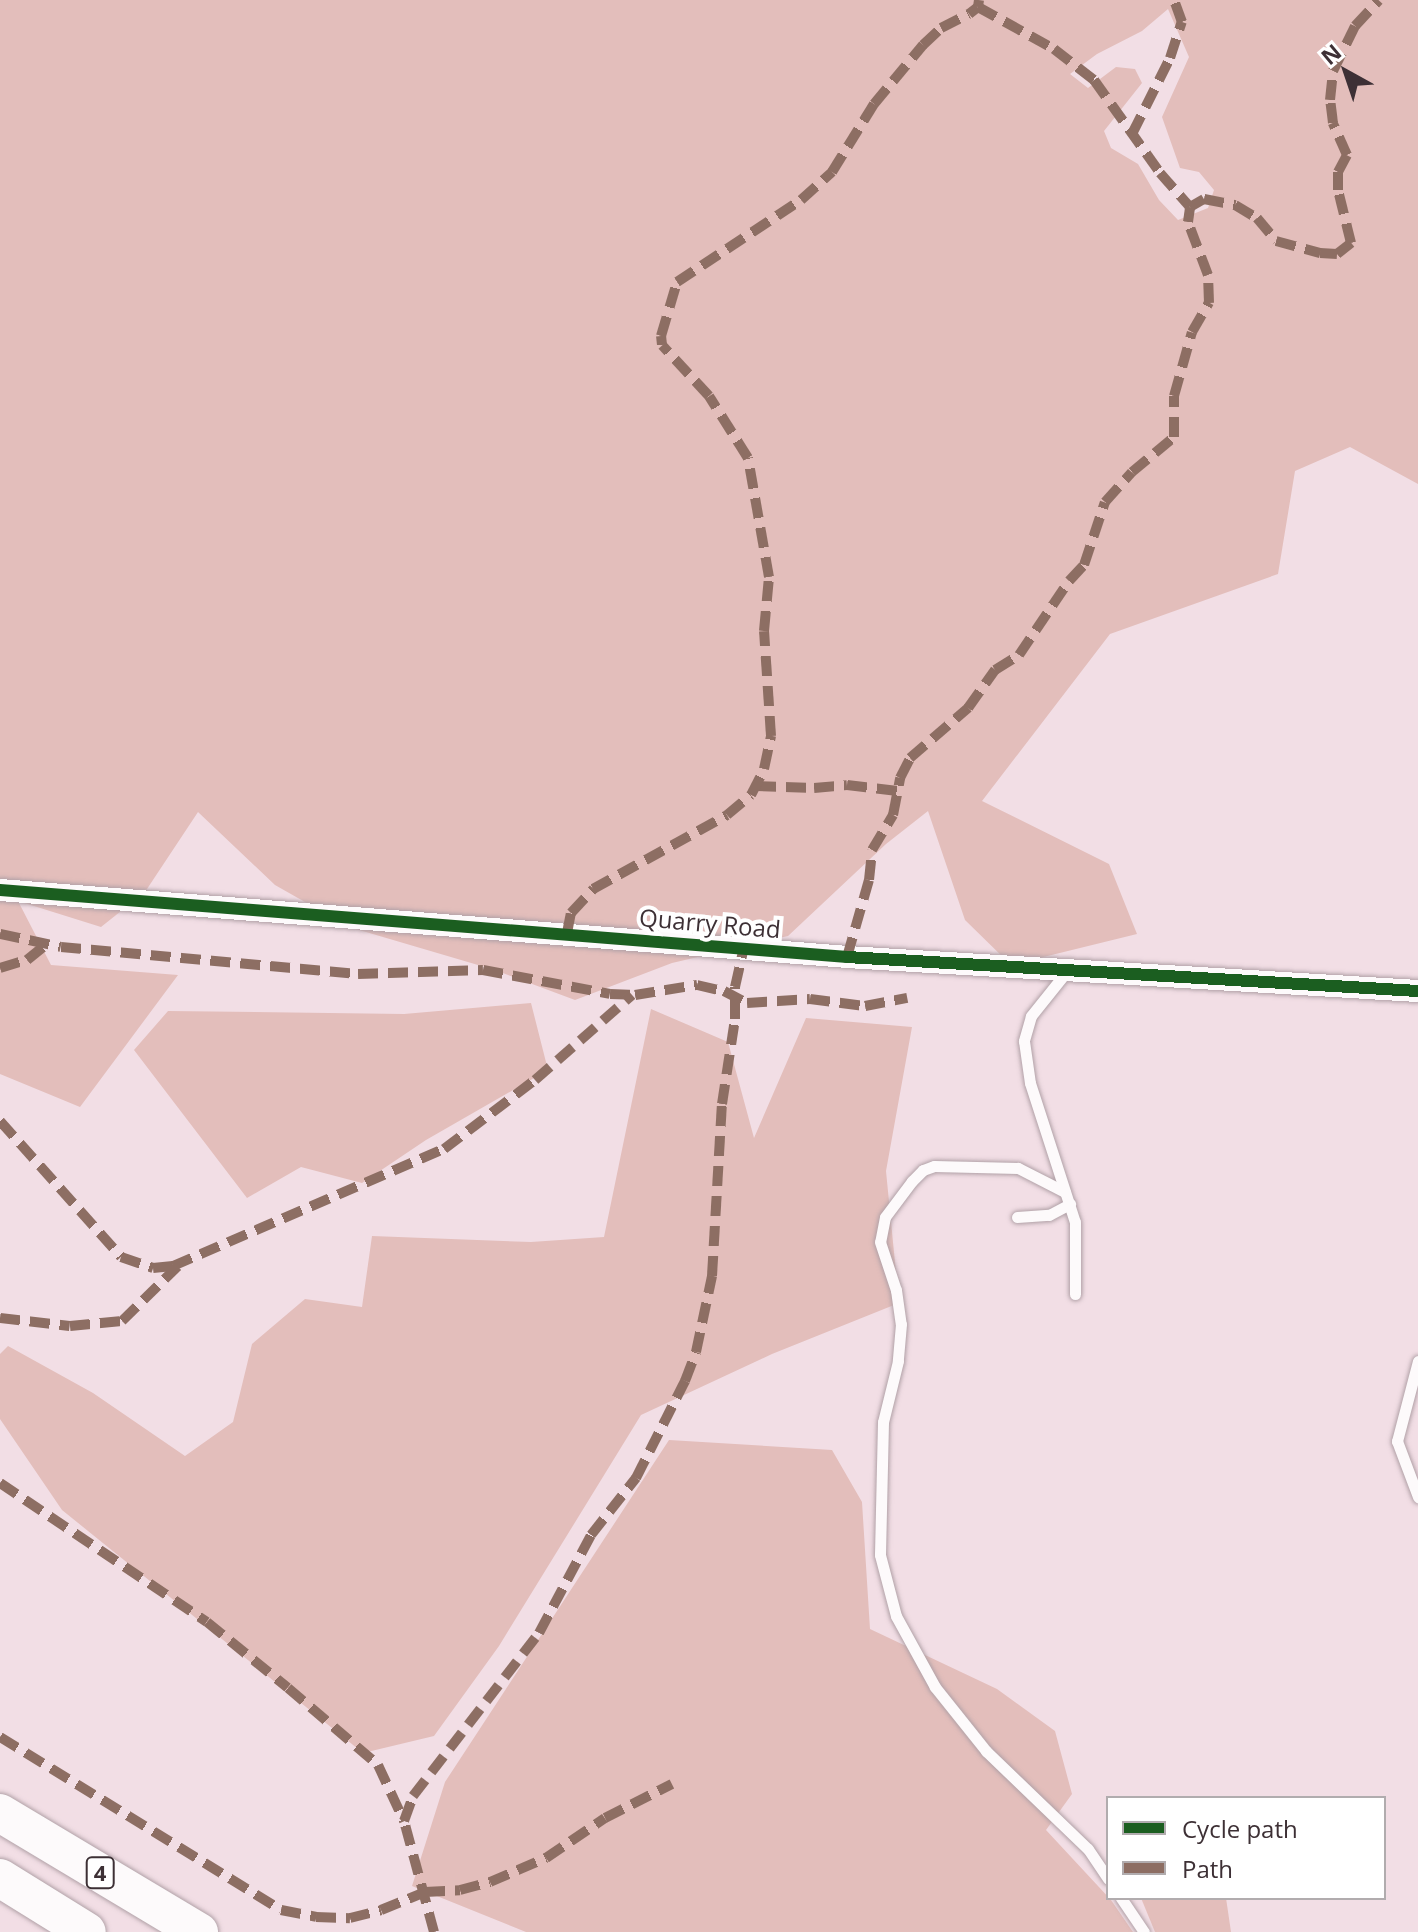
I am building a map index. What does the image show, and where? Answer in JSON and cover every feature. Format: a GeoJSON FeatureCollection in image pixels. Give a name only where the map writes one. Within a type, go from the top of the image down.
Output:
{"type":"FeatureCollection","features":[{"type":"Feature","properties":{"kind":"highway","name":"4"},"geometry":{"type":"LineString","coordinates":[[0,1813],[199,1932]]}},
{"type":"Feature","properties":{"kind":"highway","name":"4"},"geometry":{"type":"LineString","coordinates":[[0,1878],[87,1932]]}},
{"type":"Feature","properties":{"kind":"street","name":"Quarry Road"},"geometry":{"type":"LineString","coordinates":[[0,890],[847,957],[1418,991]]}},
{"type":"Feature","properties":{"kind":"lane"},"geometry":{"type":"LineString","coordinates":[[1067,970],[1031,1016],[1024,1041],[1030,1083],[1070,1204],[1076,1242],[1075,1294]]}},
{"type":"Feature","properties":{"kind":"lane"},"geometry":{"type":"LineString","coordinates":[[1065,1192],[1018,1168],[934,1166],[923,1170],[912,1181],[885,1217],[880,1229],[880,1242],[896,1290],[901,1324],[898,1361],[883,1422],[880,1555],[896,1616],[935,1687],[986,1751],[1079,1839],[1106,1876]]}},
{"type":"Feature","properties":{"kind":"lane"},"geometry":{"type":"LineString","coordinates":[[1017,1217],[1049,1215],[1070,1204]]}},
{"type":"Feature","properties":{"kind":"lane"},"geometry":{"type":"LineString","coordinates":[[1418,1361],[1397,1441],[1418,1497]]}},
{"type":"Feature","properties":{"kind":"lane"},"geometry":{"type":"LineString","coordinates":[[1122,1900],[1144,1932]]}},
{"type":"Feature","properties":{"kind":"shaded area"},"geometry":{"type":"Polygon","coordinates":[[[0,0],[1418,0],[1418,484],[1350,447],[1295,471],[1278,574],[1110,634],[982,801],[1109,864],[1137,934],[1011,965],[965,920],[928,811],[886,844],[788,936],[672,963],[575,1000],[495,970],[349,927],[275,885],[198,812],[145,892],[101,927],[18,901],[51,965],[178,975],[80,1107],[0,1074],[0,0]],[[1168,9],[1142,31],[1097,54],[1070,74],[1088,88],[1116,67],[1135,69],[1142,83],[1104,131],[1111,148],[1138,164],[1159,200],[1178,220],[1208,208],[1214,190],[1199,172],[1180,168],[1162,117],[1189,57],[1168,9]]]}},
{"type":"Feature","properties":{"kind":"shaded area"},"geometry":{"type":"Polygon","coordinates":[[[531,1003],[548,1070],[426,1140],[362,1183],[301,1167],[247,1198],[134,1050],[168,1011],[404,1014],[531,1003]]]}},
{"type":"Feature","properties":{"kind":"shaded area"},"geometry":{"type":"Polygon","coordinates":[[[651,1009],[728,1042],[754,1138],[806,1018],[912,1027],[886,1171],[899,1303],[772,1354],[641,1415],[499,1646],[434,1736],[363,1753],[62,1510],[0,1419],[0,1354],[8,1346],[93,1393],[185,1456],[233,1422],[252,1344],[305,1299],[362,1307],[372,1236],[531,1242],[604,1237],[651,1009]]]}},
{"type":"Feature","properties":{"kind":"shaded area"},"geometry":{"type":"Polygon","coordinates":[[[669,1440],[832,1450],[862,1502],[870,1629],[997,1689],[1055,1731],[1072,1794],[1046,1830],[1106,1895],[1106,1900],[1111,1900],[1133,1932],[526,1932],[412,1886],[445,1782],[669,1440]]]}},
{"type":"Feature","properties":{"kind":"shaded area"},"geometry":{"type":"Polygon","coordinates":[[[1142,1900],[1226,1900],[1231,1932],[1155,1932],[1142,1900]]]}},
{"type":"Feature","properties":{"kind":"marked path"},"geometry":{"type":"LineString","coordinates":[[567,933],[571,913],[593,889],[727,815],[751,795],[764,769],[771,736],[764,631],[769,577],[748,458],[709,396],[662,345],[661,336],[677,282],[801,200],[832,172],[874,104],[923,45],[941,28],[978,7],[979,0]]}},
{"type":"Feature","properties":{"kind":"marked path"},"geometry":{"type":"LineString","coordinates":[[1132,134],[1170,58],[1182,22],[1174,0]]}},
{"type":"Feature","properties":{"kind":"marked path"},"geometry":{"type":"LineString","coordinates":[[847,957],[869,880],[872,850],[893,815],[900,778],[910,758],[968,708],[995,670],[1019,655],[1069,581],[1084,565],[1105,502],[1132,472],[1174,437],[1174,396],[1192,332],[1209,303],[1208,275],[1188,222],[1190,207],[1204,199],[1235,205],[1257,218],[1276,241],[1320,253],[1337,254],[1351,243],[1338,190],[1338,172],[1347,155],[1333,123],[1330,100],[1333,71],[1355,26],[1379,0]]}},
{"type":"Feature","properties":{"kind":"marked path"},"geometry":{"type":"LineString","coordinates":[[978,7],[1054,49],[1094,80],[1160,173],[1190,207]]}},
{"type":"Feature","properties":{"kind":"marked path"},"geometry":{"type":"LineString","coordinates":[[756,786],[814,788],[847,785],[898,791]]}},
{"type":"Feature","properties":{"kind":"marked path"},"geometry":{"type":"LineString","coordinates":[[0,934],[61,947],[358,974],[483,970],[610,994],[635,995],[697,985],[724,991],[747,1003],[810,999],[865,1006],[907,998]]}},
{"type":"Feature","properties":{"kind":"marked path"},"geometry":{"type":"LineString","coordinates":[[0,968],[27,960],[48,943]]}},
{"type":"Feature","properties":{"kind":"marked path"},"geometry":{"type":"LineString","coordinates":[[434,1932],[404,1821],[413,1796],[539,1633],[591,1535],[636,1478],[685,1381],[696,1352],[712,1276],[722,1104],[735,1019],[735,987],[744,947]]}},
{"type":"Feature","properties":{"kind":"marked path"},"geometry":{"type":"LineString","coordinates":[[0,1121],[121,1257],[153,1268],[173,1266],[444,1149],[535,1080],[632,995]]}},
{"type":"Feature","properties":{"kind":"marked path"},"geometry":{"type":"LineString","coordinates":[[0,1318],[70,1326],[122,1321],[178,1266]]}},
{"type":"Feature","properties":{"kind":"marked path"},"geometry":{"type":"LineString","coordinates":[[0,1483],[207,1622],[288,1688],[378,1765],[404,1821]]}},
{"type":"Feature","properties":{"kind":"marked path"},"geometry":{"type":"LineString","coordinates":[[0,1737],[281,1910],[316,1917],[350,1918],[381,1910],[425,1892],[460,1890],[490,1882],[546,1858],[605,1818],[672,1784]]}},
{"type":"Feature","properties":{"kind":"cycle path"},"geometry":{"type":"LineString","coordinates":[[0,890],[847,957],[1418,991]]}}]}
